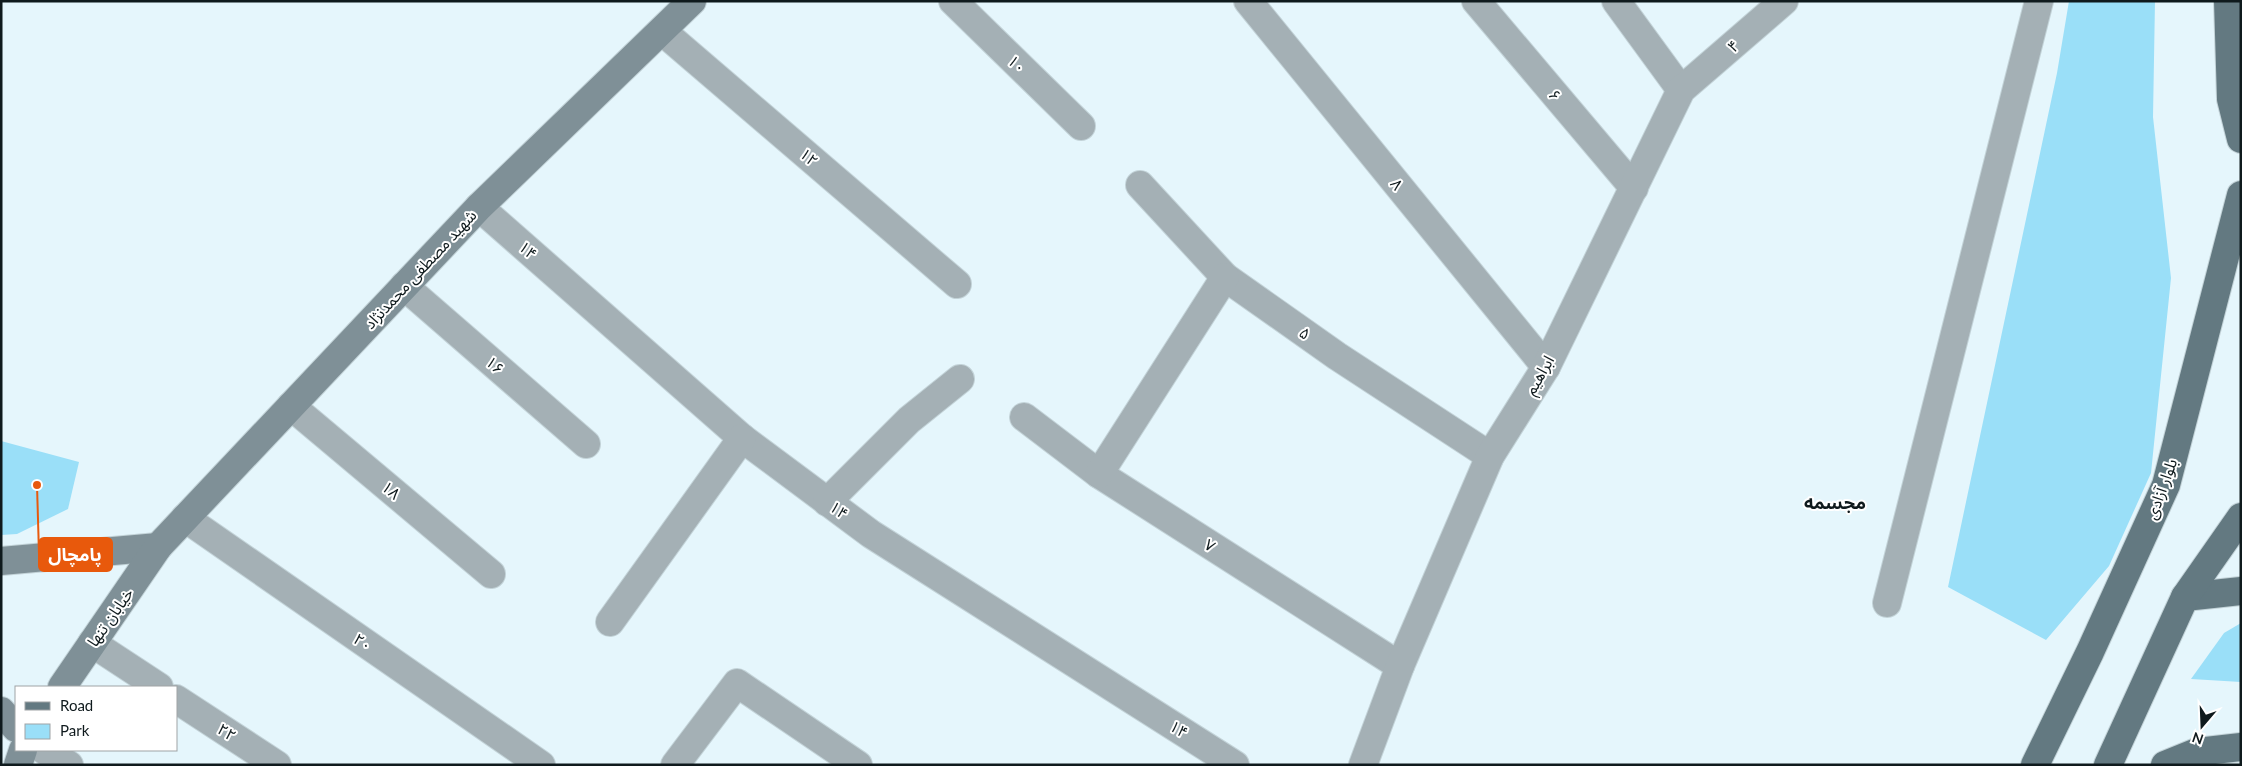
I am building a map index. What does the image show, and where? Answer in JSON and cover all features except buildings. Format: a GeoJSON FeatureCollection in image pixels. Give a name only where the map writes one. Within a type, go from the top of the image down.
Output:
{"type":"FeatureCollection","features":[{"type":"Feature","properties":{"kind":"main road","name":"شهید مصطفی محمدنژاد"},"geometry":{"type":"LineString","coordinates":[[158,547],[478,207],[692,1]]}},
{"type":"Feature","properties":{"kind":"main road"},"geometry":{"type":"LineString","coordinates":[[2228,1],[2231,99],[2241,139]]}},
{"type":"Feature","properties":{"kind":"main road","name":"بلوار آزادی"},"geometry":{"type":"LineString","coordinates":[[2035,765],[2090,652],[2166,485],[2241,196]]}},
{"type":"Feature","properties":{"kind":"main road"},"geometry":{"type":"LineString","coordinates":[[2108,765],[2185,597],[2241,517]]}},
{"type":"Feature","properties":{"kind":"main road"},"geometry":{"type":"LineString","coordinates":[[1,561],[158,547]]}},
{"type":"Feature","properties":{"kind":"main road","name":"خیابان تنها"},"geometry":{"type":"LineString","coordinates":[[63,686],[158,547]]}},
{"type":"Feature","properties":{"kind":"main road"},"geometry":{"type":"LineString","coordinates":[[2185,597],[2241,591]]}},
{"type":"Feature","properties":{"kind":"main road"},"geometry":{"type":"LineString","coordinates":[[1,710],[15,727]]}},
{"type":"Feature","properties":{"kind":"main road"},"geometry":{"type":"LineString","coordinates":[[2165,765],[2197,752],[2241,748]]}},
{"type":"Feature","properties":{"kind":"main road"},"geometry":{"type":"LineString","coordinates":[[18,765],[23,751]]}},
{"type":"Feature","properties":{"kind":"street","name":"۱۰"},"geometry":{"type":"LineString","coordinates":[[953,1],[1081,126]]}},
{"type":"Feature","properties":{"kind":"street","name":"۸"},"geometry":{"type":"LineString","coordinates":[[1248,1],[1546,366]]}},
{"type":"Feature","properties":{"kind":"street","name":"۶"},"geometry":{"type":"LineString","coordinates":[[1476,1],[1634,188]]}},
{"type":"Feature","properties":{"kind":"street"},"geometry":{"type":"LineString","coordinates":[[1616,1],[1681,90]]}},
{"type":"Feature","properties":{"kind":"street","name":"۴"},"geometry":{"type":"LineString","coordinates":[[1681,90],[1784,1]]}},
{"type":"Feature","properties":{"kind":"street"},"geometry":{"type":"LineString","coordinates":[[1887,603],[2039,1]]}},
{"type":"Feature","properties":{"kind":"street","name":"۱۲"},"geometry":{"type":"LineString","coordinates":[[662,31],[957,284]]}},
{"type":"Feature","properties":{"kind":"street","name":"ابراهیم"},"geometry":{"type":"LineString","coordinates":[[1363,765],[1400,666],[1490,456],[1546,366],[1681,90]]}},
{"type":"Feature","properties":{"kind":"street","name":"۵"},"geometry":{"type":"LineString","coordinates":[[1140,185],[1225,277],[1337,356],[1490,456]]}},
{"type":"Feature","properties":{"kind":"street","name":"۱۴"},"geometry":{"type":"LineString","coordinates":[[478,207],[742,438],[827,502],[871,534],[1235,765]]}},
{"type":"Feature","properties":{"kind":"street"},"geometry":{"type":"LineString","coordinates":[[1099,474],[1225,277]]}},
{"type":"Feature","properties":{"kind":"street","name":"۱۶"},"geometry":{"type":"LineString","coordinates":[[404,286],[586,444]]}},
{"type":"Feature","properties":{"kind":"street"},"geometry":{"type":"LineString","coordinates":[[827,502],[909,420],[960,380]]}},
{"type":"Feature","properties":{"kind":"street","name":"۱۸"},"geometry":{"type":"LineString","coordinates":[[291,406],[491,574]]}},
{"type":"Feature","properties":{"kind":"street","name":"۷"},"geometry":{"type":"LineString","coordinates":[[1024,417],[1099,474],[1400,666]]}},
{"type":"Feature","properties":{"kind":"street"},"geometry":{"type":"LineString","coordinates":[[610,622],[742,438]]}},
{"type":"Feature","properties":{"kind":"street","name":"۲۰"},"geometry":{"type":"LineString","coordinates":[[185,518],[541,765]]}},
{"type":"Feature","properties":{"kind":"street"},"geometry":{"type":"LineString","coordinates":[[92,643],[157,686]]}},
{"type":"Feature","properties":{"kind":"street"},"geometry":{"type":"LineString","coordinates":[[675,765],[737,683],[858,765]]}},
{"type":"Feature","properties":{"kind":"street","name":"۲۲"},"geometry":{"type":"LineString","coordinates":[[178,700],[277,765]]}},
{"type":"Feature","properties":{"kind":"street"},"geometry":{"type":"LineString","coordinates":[[46,751],[70,765]]}},
{"type":"Feature","properties":{"kind":"green space"},"geometry":{"type":"Polygon","coordinates":[[[2069,1],[2155,1],[2153,117],[2171,278],[2151,473],[2109,566],[2046,640],[1948,587],[2057,73],[2069,1]]]}},
{"type":"Feature","properties":{"kind":"green space"},"geometry":{"type":"Polygon","coordinates":[[[1,441],[79,462],[68,509],[17,534],[1,535],[1,441]]]}},
{"type":"Feature","properties":{"kind":"green space"},"geometry":{"type":"Polygon","coordinates":[[[2241,623],[2241,682],[2191,679],[2224,633],[2241,623]]]}},
{"type":"Feature","properties":{"kind":"place","name":"پامچال"},"geometry":{"type":"Point","coordinates":[37,485]}},
{"type":"Feature","properties":{"kind":"district","name":"مجسمه"},"geometry":{"type":"Point","coordinates":[1835,503]}}]}
